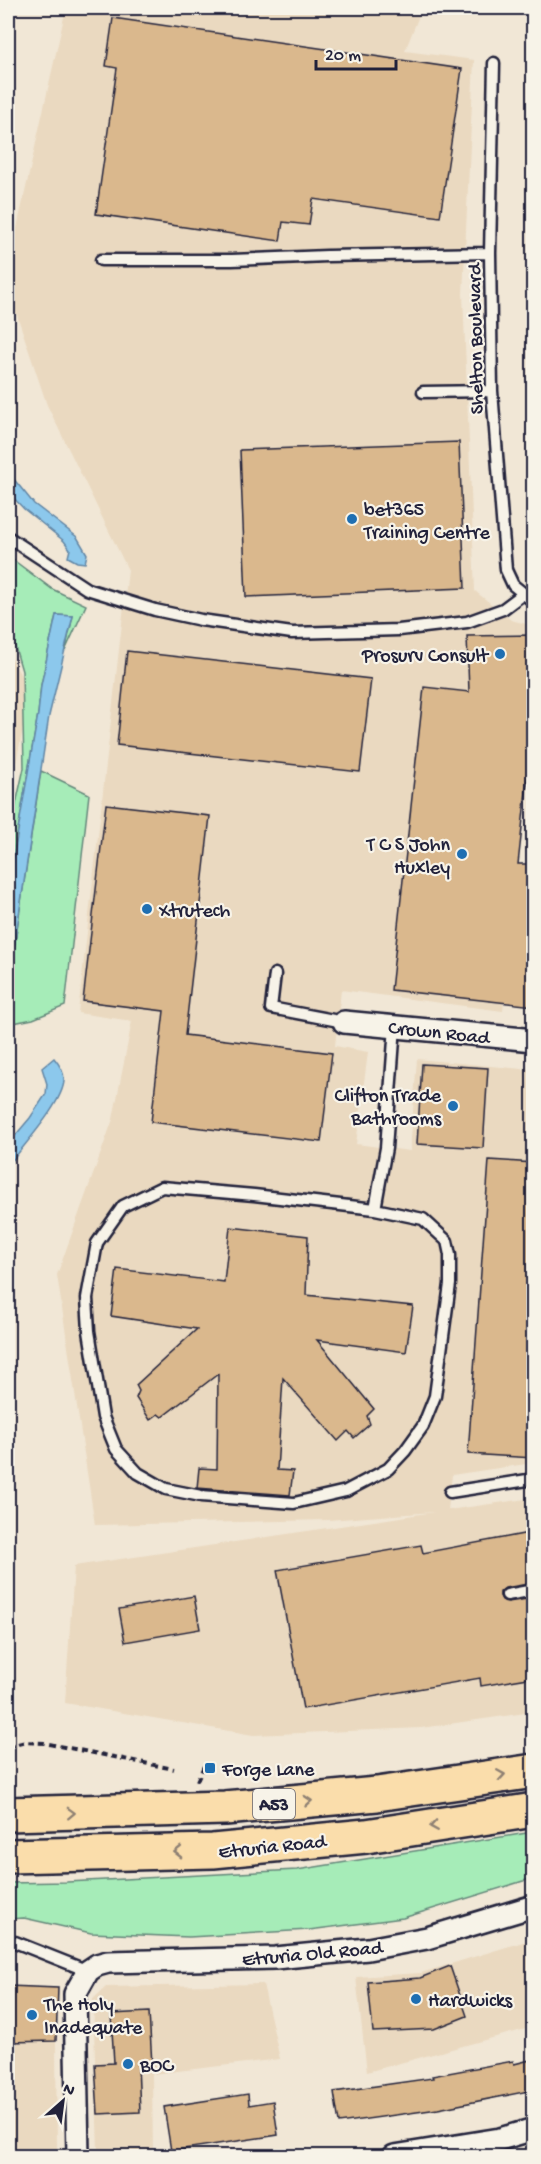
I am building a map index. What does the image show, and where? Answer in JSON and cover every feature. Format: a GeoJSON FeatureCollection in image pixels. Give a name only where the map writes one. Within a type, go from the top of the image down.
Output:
{"type":"FeatureCollection","features":[{"type":"Feature","properties":{"kind":"highway","name":"Etruria Road"},"geometry":{"type":"LineString","coordinates":[[10,1814],[225,1808],[377,1794],[534,1771]]}},
{"type":"Feature","properties":{"kind":"highway","name":"Etruria Road"},"geometry":{"type":"LineString","coordinates":[[10,1856],[213,1851],[366,1836],[534,1810]]}},
{"type":"Feature","properties":{"kind":"street","name":"Crown Road"},"geometry":{"type":"LineString","coordinates":[[344,1022],[534,1040]]}},
{"type":"Feature","properties":{"kind":"street","name":"Etruria Old Road"},"geometry":{"type":"LineString","coordinates":[[88,1971],[108,1962],[275,1958],[368,1949],[428,1938],[534,1906]]}},
{"type":"Feature","properties":{"kind":"street"},"geometry":{"type":"LineString","coordinates":[[78,2157],[75,1994],[88,1971]]}},
{"type":"Feature","properties":{"kind":"street"},"geometry":{"type":"LineString","coordinates":[[393,2157],[500,2139],[534,2128]]}},
{"type":"Feature","properties":{"kind":"lane","name":"Shelton Boulevard"},"geometry":{"type":"LineString","coordinates":[[494,63],[490,254],[492,391],[506,570],[513,585],[534,602]]}},
{"type":"Feature","properties":{"kind":"lane"},"geometry":{"type":"LineString","coordinates":[[101,260],[232,260],[490,254]]}},
{"type":"Feature","properties":{"kind":"lane"},"geometry":{"type":"LineString","coordinates":[[423,392],[492,391]]}},
{"type":"Feature","properties":{"kind":"lane"},"geometry":{"type":"LineString","coordinates":[[8,537],[87,589],[155,610],[201,620],[292,633],[399,630],[467,622],[503,609],[523,594]]}},
{"type":"Feature","properties":{"kind":"lane"},"geometry":{"type":"LineString","coordinates":[[275,974],[271,1008],[344,1022]]}},
{"type":"Feature","properties":{"kind":"lane"},"geometry":{"type":"LineString","coordinates":[[375,1209],[386,1148],[395,1026]]}},
{"type":"Feature","properties":{"kind":"lane"},"geometry":{"type":"LineString","coordinates":[[162,1187],[375,1209],[423,1219],[447,1242],[450,1255],[450,1284],[435,1396],[423,1426],[405,1451],[388,1469],[346,1491],[294,1503],[201,1496],[166,1489],[138,1473],[116,1449],[103,1417],[89,1331],[87,1298],[97,1243],[123,1206],[162,1187]]}},
{"type":"Feature","properties":{"kind":"lane"},"geometry":{"type":"LineString","coordinates":[[450,1492],[534,1479]]}},
{"type":"Feature","properties":{"kind":"lane"},"geometry":{"type":"LineString","coordinates":[[507,1595],[534,1590]]}},
{"type":"Feature","properties":{"kind":"lane"},"geometry":{"type":"LineString","coordinates":[[8,1942],[15,1942],[88,1971]]}},
{"type":"Feature","properties":{"kind":"path"},"geometry":{"type":"LineString","coordinates":[[8,1747],[25,1742],[44,1743],[174,1769]]}},
{"type":"Feature","properties":{"kind":"shaded area"},"geometry":{"type":"Polygon","coordinates":[[[66,8],[422,8],[405,51],[474,60],[463,294],[475,591],[511,620],[534,626],[533,719],[503,1011],[341,990],[335,1046],[368,1052],[356,1144],[410,1151],[417,1059],[533,1070],[533,1463],[452,1475],[448,1510],[533,1498],[533,1712],[421,1728],[253,1735],[65,1703],[74,1566],[434,1512],[328,1520],[95,1525],[57,1275],[113,1119],[132,1021],[78,1013],[128,570],[47,405],[13,303],[17,228],[66,8]]]}},
{"type":"Feature","properties":{"kind":"shaded area"},"geometry":{"type":"Polygon","coordinates":[[[8,652],[30,692],[8,804],[8,652]]]}},
{"type":"Feature","properties":{"kind":"shaded area"},"geometry":{"type":"Polygon","coordinates":[[[533,1939],[533,2027],[367,2072],[356,1977],[421,1973],[533,1939]]]}},
{"type":"Feature","properties":{"kind":"shaded area"},"geometry":{"type":"Polygon","coordinates":[[[263,1984],[280,2059],[152,2074],[153,2156],[103,2156],[98,2152],[93,1999],[106,1987],[263,1984]]]}},
{"type":"Feature","properties":{"kind":"shaded area"},"geometry":{"type":"Polygon","coordinates":[[[8,1986],[58,1988],[57,2152],[8,2154],[8,1986]]]}},
{"type":"Feature","properties":{"kind":"green space"},"geometry":{"type":"Polygon","coordinates":[[[8,556],[52,589],[86,605],[65,651],[73,616],[56,615],[41,685],[8,889],[8,840],[24,768],[22,671],[8,623],[8,556]]]}},
{"type":"Feature","properties":{"kind":"green space"},"geometry":{"type":"Polygon","coordinates":[[[41,771],[89,794],[65,1006],[33,1019],[8,1024],[8,988],[41,771]]]}},
{"type":"Feature","properties":{"kind":"green space"},"geometry":{"type":"Polygon","coordinates":[[[533,1832],[533,1878],[403,1918],[309,1930],[189,1937],[91,1933],[24,1918],[8,1919],[8,1883],[297,1870],[533,1832]]]}},
{"type":"Feature","properties":{"kind":"water"},"geometry":{"type":"Polygon","coordinates":[[[8,472],[34,504],[77,537],[87,554],[85,563],[68,557],[70,549],[64,541],[24,509],[8,492],[8,472]]]}},
{"type":"Feature","properties":{"kind":"water"},"geometry":{"type":"Polygon","coordinates":[[[56,615],[73,616],[49,716],[8,988],[8,889],[41,685],[56,615]]]}},
{"type":"Feature","properties":{"kind":"water"},"geometry":{"type":"Polygon","coordinates":[[[54,1058],[64,1079],[58,1099],[8,1166],[8,1144],[46,1094],[47,1084],[42,1068],[54,1058]]]}},
{"type":"Feature","properties":{"kind":"building"},"geometry":{"type":"Polygon","coordinates":[[[113,18],[462,69],[440,217],[313,199],[309,225],[283,222],[280,241],[96,214],[117,68],[106,66],[113,18]]]}},
{"type":"Feature","properties":{"kind":"building","name":"bet365 Training Centre"},"geometry":{"type":"Polygon","coordinates":[[[459,442],[465,588],[246,597],[240,450],[459,442]]]}},
{"type":"Feature","properties":{"kind":"building","name":"T C S John Huxley"},"geometry":{"type":"Polygon","coordinates":[[[534,635],[534,719],[518,864],[534,864],[534,1006],[391,990],[424,687],[469,692],[467,636],[534,635]]]}},
{"type":"Feature","properties":{"kind":"building"},"geometry":{"type":"Polygon","coordinates":[[[127,651],[371,679],[360,772],[117,745],[127,651]]]}},
{"type":"Feature","properties":{"kind":"building"},"geometry":{"type":"Polygon","coordinates":[[[106,804],[210,816],[185,1035],[332,1053],[321,1142],[151,1122],[164,1011],[83,1001],[106,804]]]}},
{"type":"Feature","properties":{"kind":"building","name":"Clifton Trade Bathrooms"},"geometry":{"type":"Polygon","coordinates":[[[422,1064],[488,1068],[483,1148],[417,1144],[422,1064]]]}},
{"type":"Feature","properties":{"kind":"building"},"geometry":{"type":"Polygon","coordinates":[[[489,1160],[534,1163],[534,1458],[468,1454],[489,1160]]]}},
{"type":"Feature","properties":{"kind":"building"},"geometry":{"type":"Polygon","coordinates":[[[230,1227],[308,1236],[306,1295],[413,1306],[406,1352],[317,1340],[374,1409],[367,1416],[370,1424],[354,1438],[348,1431],[338,1441],[283,1378],[277,1470],[293,1471],[290,1495],[197,1488],[199,1468],[217,1469],[218,1374],[162,1417],[158,1414],[150,1420],[136,1398],[139,1391],[136,1385],[197,1329],[111,1316],[117,1269],[224,1282],[230,1227]]]}},
{"type":"Feature","properties":{"kind":"building"},"geometry":{"type":"Polygon","coordinates":[[[534,1532],[534,1583],[505,1588],[500,1592],[500,1596],[502,1600],[508,1602],[534,1598],[534,1677],[481,1686],[480,1678],[303,1709],[277,1570],[421,1545],[423,1553],[534,1532]]]}},
{"type":"Feature","properties":{"kind":"building"},"geometry":{"type":"Polygon","coordinates":[[[194,1596],[200,1629],[125,1642],[119,1609],[194,1596]]]}},
{"type":"Feature","properties":{"kind":"building","name":"Hardwicks"},"geometry":{"type":"Polygon","coordinates":[[[450,1966],[467,2016],[434,2029],[373,2032],[368,1982],[420,1978],[450,1966]]]}},
{"type":"Feature","properties":{"kind":"building","name":"The Holy Inadequate"},"geometry":{"type":"Polygon","coordinates":[[[8,1986],[58,1988],[56,2041],[8,2042],[8,1986]]]}},
{"type":"Feature","properties":{"kind":"building","name":"BOC"},"geometry":{"type":"Polygon","coordinates":[[[149,2012],[152,2065],[138,2065],[140,2112],[98,2114],[95,2064],[114,2063],[111,2014],[149,2012]]]}},
{"type":"Feature","properties":{"kind":"building"},"geometry":{"type":"Polygon","coordinates":[[[534,2059],[534,2090],[438,2109],[339,2123],[334,2092],[433,2078],[432,2076],[534,2059]]]}},
{"type":"Feature","properties":{"kind":"building"},"geometry":{"type":"Polygon","coordinates":[[[248,2094],[249,2105],[273,2101],[278,2135],[171,2151],[164,2107],[248,2094]]]}},
{"type":"Feature","properties":{"kind":"place","name":"bet365 Training Centre"},"geometry":{"type":"Point","coordinates":[352,519]}},
{"type":"Feature","properties":{"kind":"place","name":"Prosurv Consult"},"geometry":{"type":"Point","coordinates":[500,654]}},
{"type":"Feature","properties":{"kind":"place","name":"T C S John Huxley"},"geometry":{"type":"Point","coordinates":[462,854]}},
{"type":"Feature","properties":{"kind":"place","name":"Xtrutech"},"geometry":{"type":"Point","coordinates":[147,909]}},
{"type":"Feature","properties":{"kind":"place","name":"Clifton Trade Bathrooms"},"geometry":{"type":"Point","coordinates":[453,1106]}},
{"type":"Feature","properties":{"kind":"place","name":"Forge Lane"},"geometry":{"type":"Point","coordinates":[210,1768]}},
{"type":"Feature","properties":{"kind":"place","name":"Hardwicks"},"geometry":{"type":"Point","coordinates":[416,1999]}},
{"type":"Feature","properties":{"kind":"place","name":"The Holy Inadequate"},"geometry":{"type":"Point","coordinates":[32,2015]}},
{"type":"Feature","properties":{"kind":"place","name":"BOC"},"geometry":{"type":"Point","coordinates":[128,2064]}}]}
